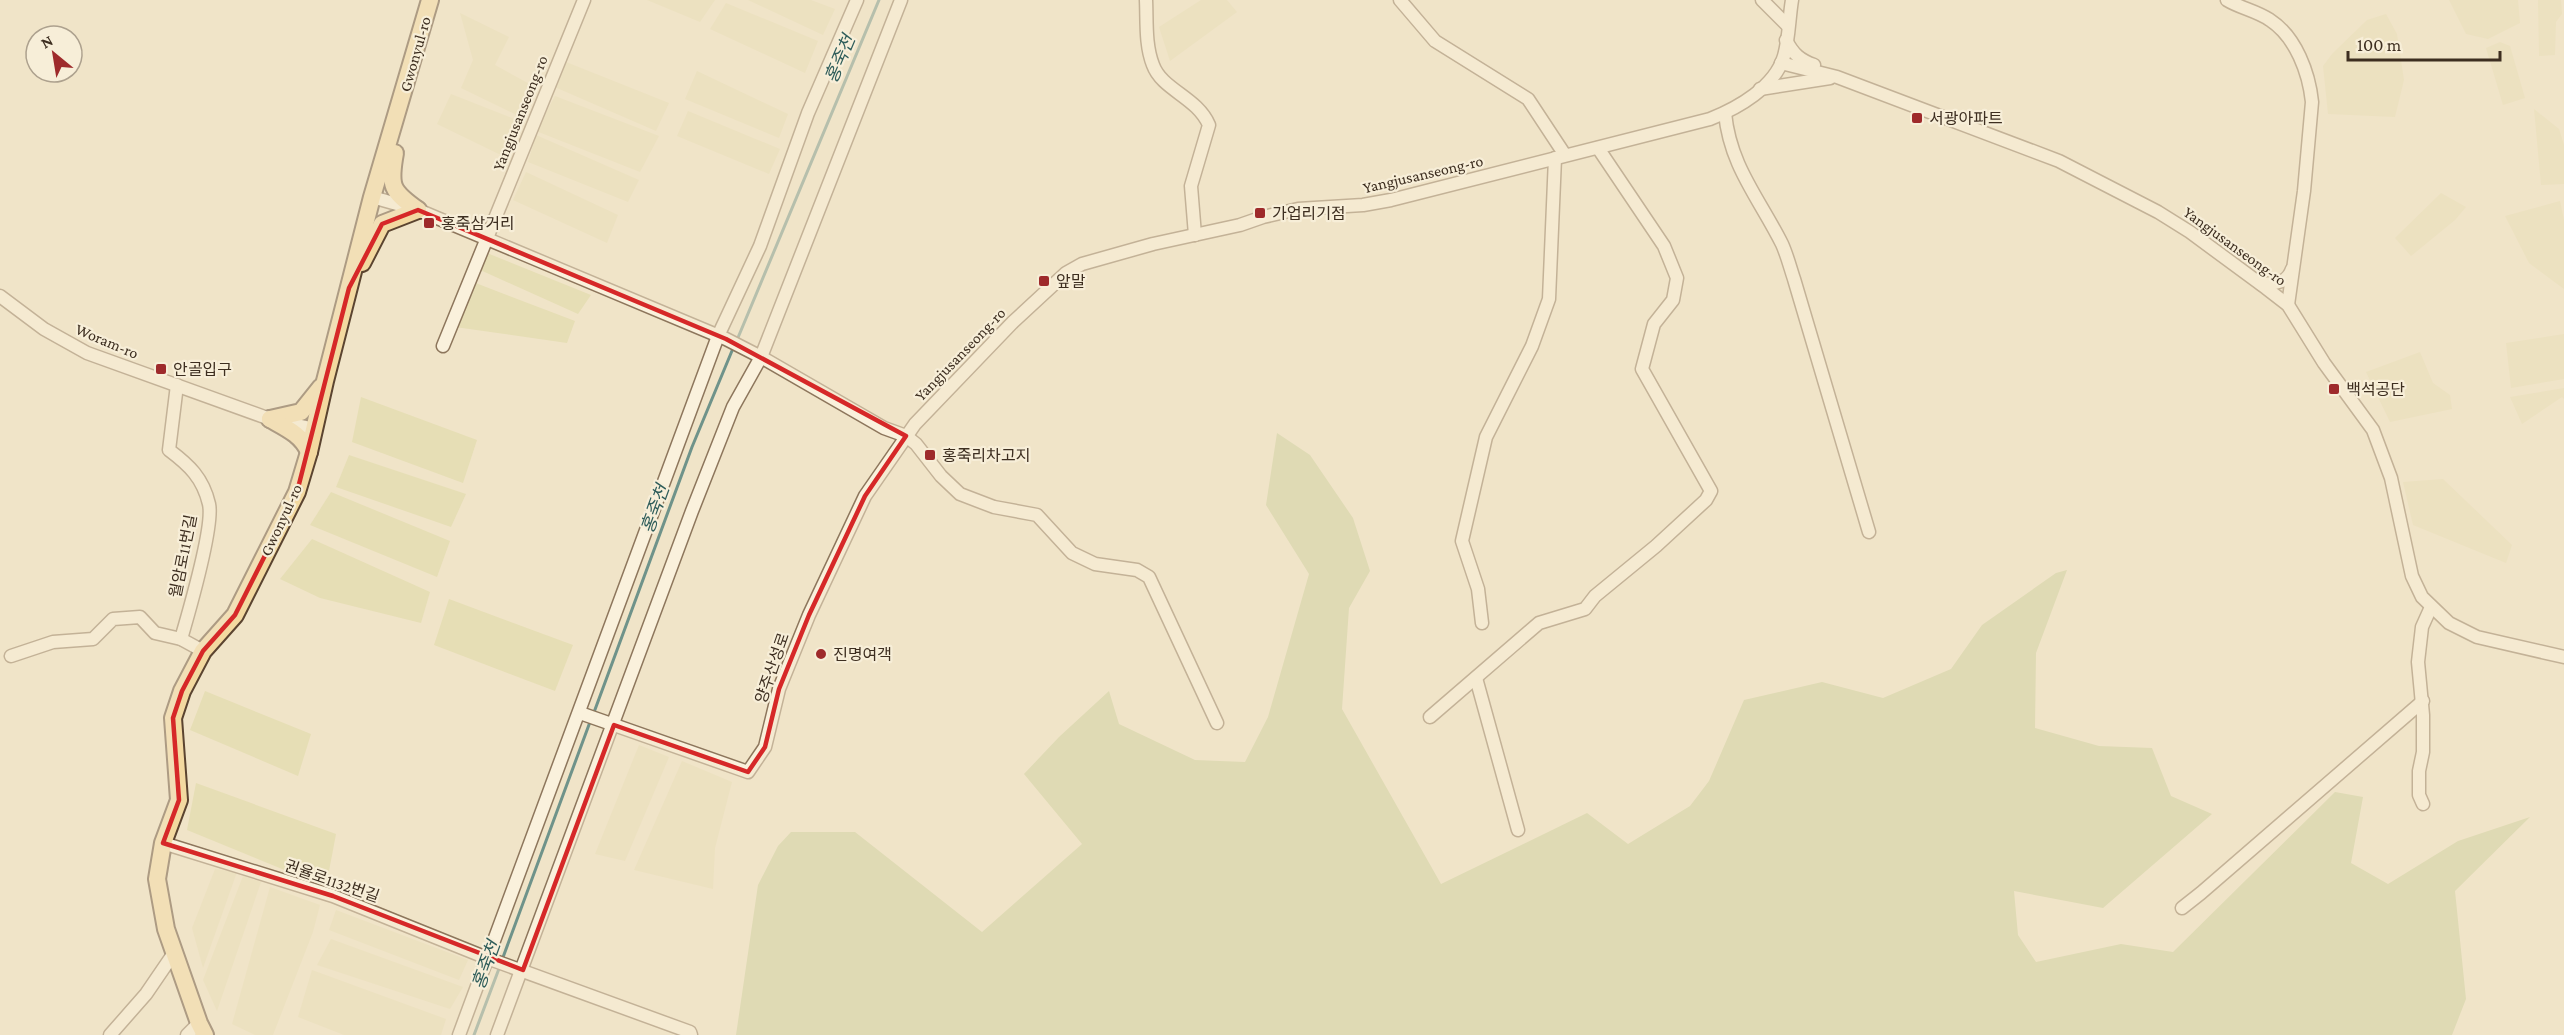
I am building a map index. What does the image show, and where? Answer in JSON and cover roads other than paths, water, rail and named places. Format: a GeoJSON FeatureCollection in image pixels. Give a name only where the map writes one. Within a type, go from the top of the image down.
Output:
{"type":"FeatureCollection","features":[{"type":"Feature","properties":{"kind":"main road","name":"Gwonyul-ro"},"geometry":{"type":"LineString","coordinates":[[197,1031],[166,929],[157,879],[163,843],[179,800],[173,718],[182,691],[203,651],[235,615],[297,492],[315,429],[372,197],[430,0]]}},
{"type":"Feature","properties":{"kind":"main road"},"geometry":{"type":"LineString","coordinates":[[396,119],[398,138],[390,177],[400,197],[418,210]]}},
{"type":"Feature","properties":{"kind":"main road"},"geometry":{"type":"LineString","coordinates":[[349,288],[382,224],[418,210]]}},
{"type":"Feature","properties":{"kind":"main road"},"geometry":{"type":"LineString","coordinates":[[270,419],[301,412],[325,381]]}},
{"type":"Feature","properties":{"kind":"main road"},"geometry":{"type":"LineString","coordinates":[[270,419],[297,435],[309,452]]}},
{"type":"Feature","properties":{"kind":"street","name":"Yangjusanseong-ro"},"geometry":{"type":"LineString","coordinates":[[442,346],[584,0]]}},
{"type":"Feature","properties":{"kind":"street"},"geometry":{"type":"LineString","coordinates":[[459,1035],[722,337],[760,246],[808,113],[857,0]]}},
{"type":"Feature","properties":{"kind":"street"},"geometry":{"type":"LineString","coordinates":[[498,1035],[520,969],[614,725],[692,511],[733,407],[761,357],[901,0]]}},
{"type":"Feature","properties":{"kind":"street"},"geometry":{"type":"LineString","coordinates":[[1146,0],[1148,46],[1153,67],[1164,80],[1197,105],[1209,125],[1191,186],[1195,235]]}},
{"type":"Feature","properties":{"kind":"street"},"geometry":{"type":"LineString","coordinates":[[1400,0],[1435,41],[1528,99],[1560,157],[1549,299],[1532,346],[1486,437],[1462,541],[1478,589],[1482,623]]}},
{"type":"Feature","properties":{"kind":"street"},"geometry":{"type":"LineString","coordinates":[[1762,0],[1788,26]]}},
{"type":"Feature","properties":{"kind":"street","name":"Yangjusanseong-ro"},"geometry":{"type":"LineString","coordinates":[[614,725],[748,772],[765,747],[779,689],[808,615],[865,496],[915,424],[1005,331],[1066,273],[1082,264],[1298,209],[1364,205],[1391,200],[1702,121],[1725,113],[1760,89],[1781,63],[1792,0]]}},
{"type":"Feature","properties":{"kind":"street"},"geometry":{"type":"LineString","coordinates":[[2227,0],[2262,16],[2280,28],[2294,48],[2311,88],[2311,125],[2288,305]]}},
{"type":"Feature","properties":{"kind":"street"},"geometry":{"type":"LineString","coordinates":[[1786,40],[1792,52],[1802,61],[1837,77]]}},
{"type":"Feature","properties":{"kind":"street","name":"Yangjusanseong-ro"},"geometry":{"type":"LineString","coordinates":[[1781,63],[1837,77],[2060,161],[2158,212],[2261,284],[2288,305],[2324,363],[2373,430],[2391,478],[2412,576],[2422,597],[2449,623],[2477,637],[2564,657]]}},
{"type":"Feature","properties":{"kind":"street"},"geometry":{"type":"LineString","coordinates":[[1760,89],[1837,77]]}},
{"type":"Feature","properties":{"kind":"street"},"geometry":{"type":"LineString","coordinates":[[1725,113],[1727,134],[1747,186],[1782,245],[1794,279],[1869,532]]}},
{"type":"Feature","properties":{"kind":"street"},"geometry":{"type":"LineString","coordinates":[[1430,717],[1539,623],[1585,609],[1595,596],[1656,546],[1706,500],[1711,491],[1642,369],[1654,324],[1673,300],[1677,278],[1664,246],[1598,148]]}},
{"type":"Feature","properties":{"kind":"street"},"geometry":{"type":"LineString","coordinates":[[372,197],[418,210],[722,337],[884,428],[906,436],[960,494],[994,507],[1037,515],[1072,553],[1095,564],[1137,570],[1149,577],[1217,723]]}},
{"type":"Feature","properties":{"kind":"street"},"geometry":{"type":"LineString","coordinates":[[2261,284],[2276,284],[2289,278],[2294,265]]}},
{"type":"Feature","properties":{"kind":"street","name":"Woram-ro"},"geometry":{"type":"LineString","coordinates":[[0,296],[45,329],[87,353],[270,419],[315,429]]}},
{"type":"Feature","properties":{"kind":"street","name":"월암로11번길"},"geometry":{"type":"LineString","coordinates":[[177,386],[169,450],[193,468],[210,505],[206,542],[181,639]]}},
{"type":"Feature","properties":{"kind":"street"},"geometry":{"type":"LineString","coordinates":[[2423,804],[2419,795],[2419,771],[2423,752],[2423,701],[2418,662],[2421,627],[2431,607]]}},
{"type":"Feature","properties":{"kind":"street"},"geometry":{"type":"LineString","coordinates":[[11,656],[53,642],[93,639],[113,619],[140,617],[155,633],[181,639],[203,651]]}},
{"type":"Feature","properties":{"kind":"street"},"geometry":{"type":"LineString","coordinates":[[1476,678],[1518,830]]}},
{"type":"Feature","properties":{"kind":"street"},"geometry":{"type":"LineString","coordinates":[[2182,908],[2423,701]]}},
{"type":"Feature","properties":{"kind":"street"},"geometry":{"type":"LineString","coordinates":[[580,713],[614,725]]}},
{"type":"Feature","properties":{"kind":"street","name":"권율로1132번길"},"geometry":{"type":"LineString","coordinates":[[163,843],[333,896],[520,969]]}},
{"type":"Feature","properties":{"kind":"street"},"geometry":{"type":"LineString","coordinates":[[110,1035],[146,994],[174,953]]}},
{"type":"Feature","properties":{"kind":"street"},"geometry":{"type":"LineString","coordinates":[[520,969],[690,1032],[691,1035]]}},
{"type":"Feature","properties":{"kind":"waterway","name":"홍죽천"},"geometry":{"type":"LineString","coordinates":[[737,340],[879,0]]}},
{"type":"Feature","properties":{"kind":"waterway","name":"홍죽천"},"geometry":{"type":"LineString","coordinates":[[593,715],[692,447],[734,346]]}},
{"type":"Feature","properties":{"kind":"waterway","name":"홍죽천"},"geometry":{"type":"LineString","coordinates":[[502,960],[590,722]]}},
{"type":"Feature","properties":{"kind":"waterway","name":"홍죽천"},"geometry":{"type":"LineString","coordinates":[[474,1035],[500,966]]}},
{"type":"Feature","properties":{"kind":"place","name":"서광아파트"},"geometry":{"type":"Point","coordinates":[1917,118]}},
{"type":"Feature","properties":{"kind":"place","name":"가업리기점"},"geometry":{"type":"Point","coordinates":[1260,213]}},
{"type":"Feature","properties":{"kind":"place","name":"홍죽삼거리"},"geometry":{"type":"Point","coordinates":[429,223]}},
{"type":"Feature","properties":{"kind":"place","name":"앞말"},"geometry":{"type":"Point","coordinates":[1044,281]}},
{"type":"Feature","properties":{"kind":"place","name":"안골입구"},"geometry":{"type":"Point","coordinates":[161,369]}},
{"type":"Feature","properties":{"kind":"place","name":"백석공단"},"geometry":{"type":"Point","coordinates":[2334,389]}},
{"type":"Feature","properties":{"kind":"place","name":"홍죽리차고지"},"geometry":{"type":"Point","coordinates":[930,455]}},
{"type":"Feature","properties":{"kind":"place","name":"진명여객"},"geometry":{"type":"Point","coordinates":[821,654]}}]}
